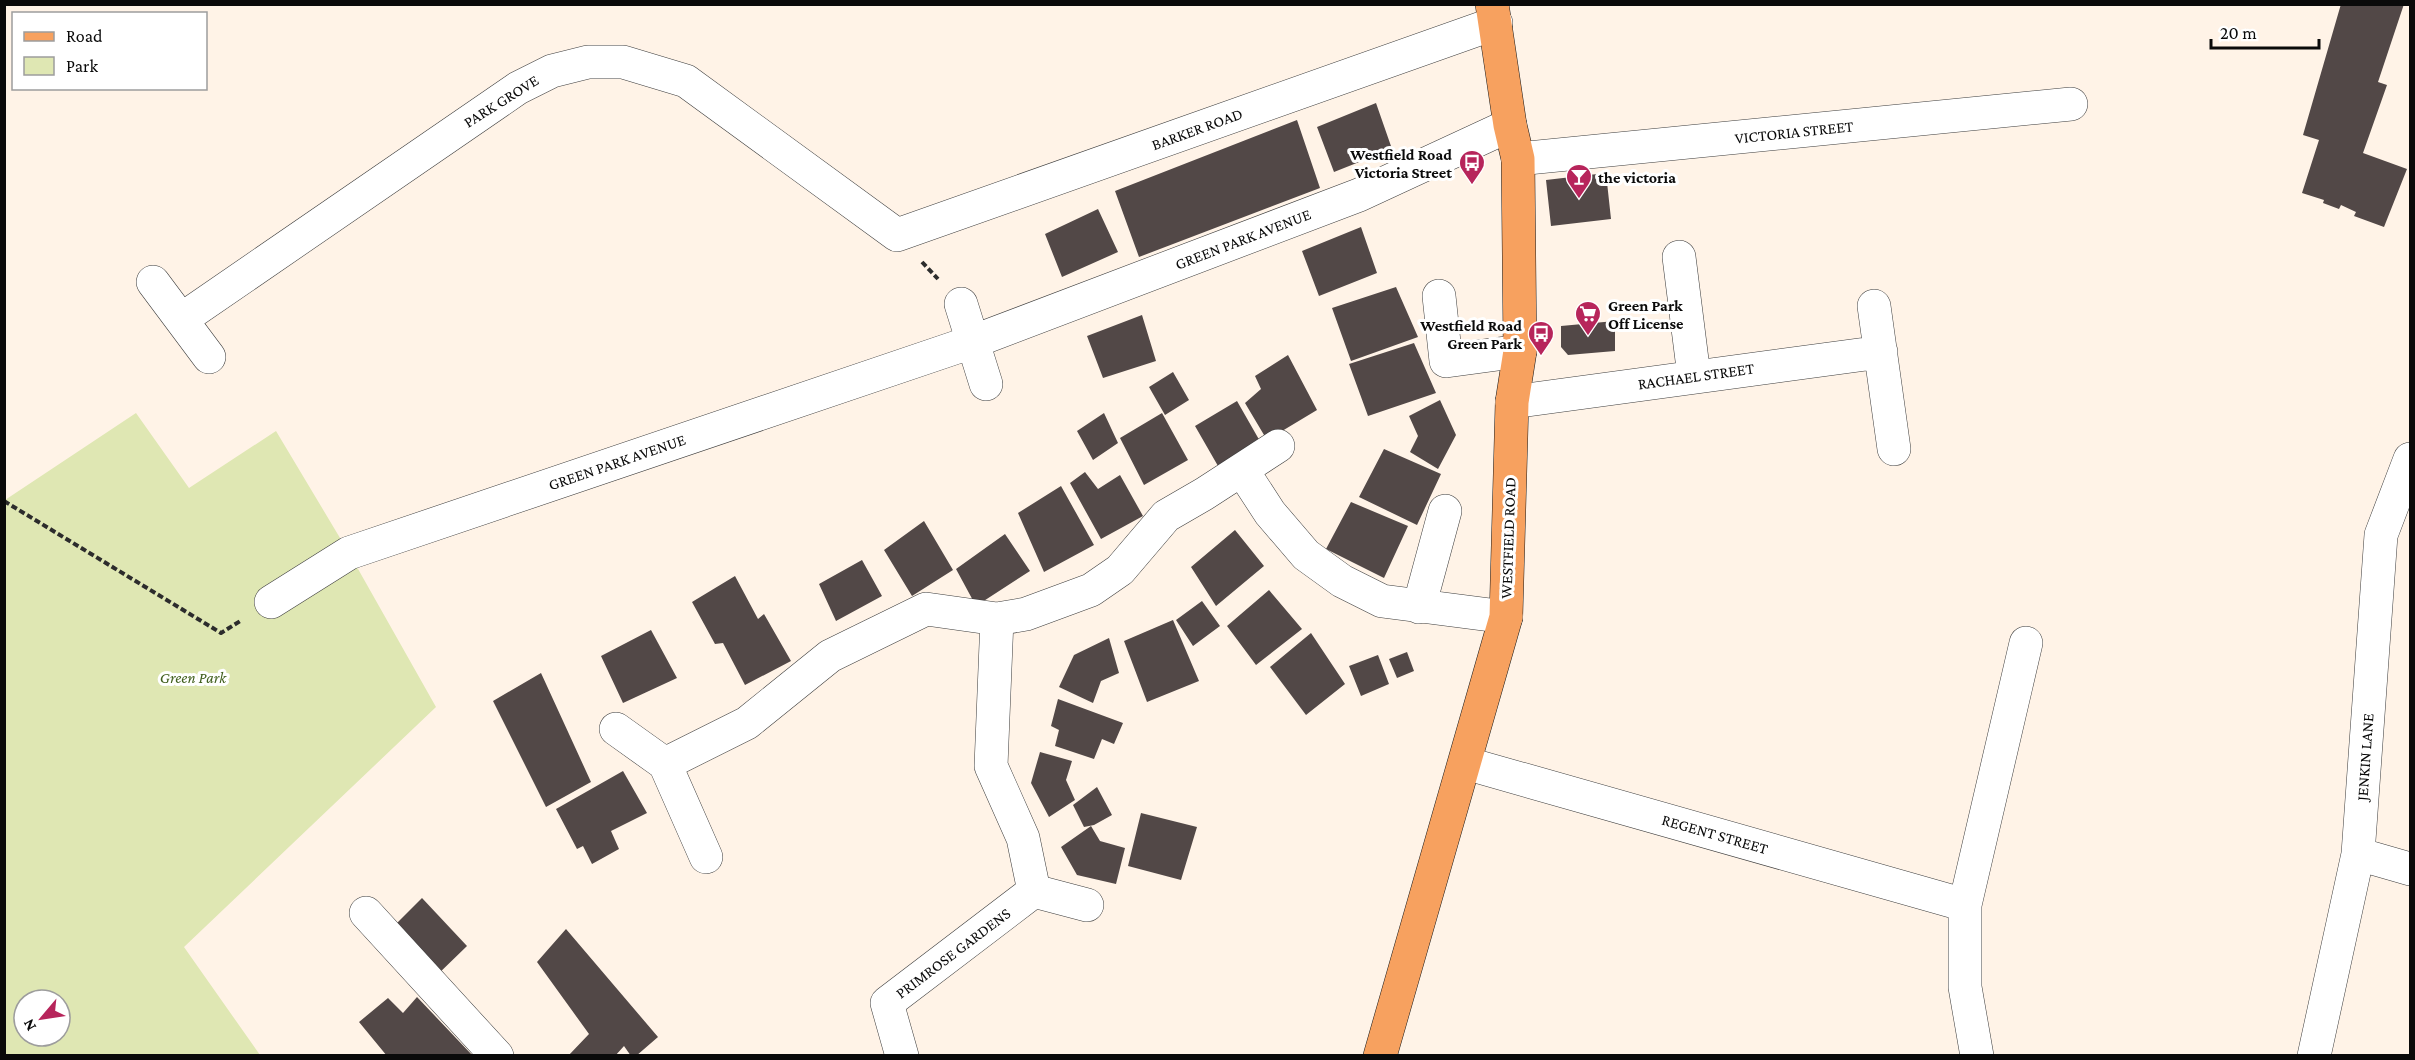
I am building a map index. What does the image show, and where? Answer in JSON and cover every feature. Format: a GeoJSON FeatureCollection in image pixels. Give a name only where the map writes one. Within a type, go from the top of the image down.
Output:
{"type":"FeatureCollection","features":[{"type":"Feature","properties":{"kind":"main road","name":"WESTFIELD ROAD"},"geometry":{"type":"LineString","coordinates":[[1380,1056],[1506,617],[1512,402],[1520,351],[1518,159],[1510,125],[1494,14]]}},
{"type":"Feature","properties":{"kind":"street","name":"BARKER ROAD"},"geometry":{"type":"LineString","coordinates":[[897,235],[1494,14]]}},
{"type":"Feature","properties":{"kind":"street","name":"PARK GROVE"},"geometry":{"type":"LineString","coordinates":[[182,320],[518,88],[552,71],[588,62],[623,62],[686,81],[897,235]]}},
{"type":"Feature","properties":{"kind":"street","name":"VICTORIA STREET"},"geometry":{"type":"LineString","coordinates":[[1518,159],[2071,104]]}},
{"type":"Feature","properties":{"kind":"street","name":"GREEN PARK AVENUE"},"geometry":{"type":"LineString","coordinates":[[271,602],[349,553],[972,342],[1359,195],[1510,125]]}},
{"type":"Feature","properties":{"kind":"street"},"geometry":{"type":"LineString","coordinates":[[1679,257],[1694,375]]}},
{"type":"Feature","properties":{"kind":"street"},"geometry":{"type":"LineString","coordinates":[[153,282],[208,357]]}},
{"type":"Feature","properties":{"kind":"street"},"geometry":{"type":"LineString","coordinates":[[1439,296],[1446,361],[1520,351]]}},
{"type":"Feature","properties":{"kind":"street"},"geometry":{"type":"LineString","coordinates":[[961,304],[986,384]]}},
{"type":"Feature","properties":{"kind":"street"},"geometry":{"type":"LineString","coordinates":[[1874,306],[1894,448]]}},
{"type":"Feature","properties":{"kind":"street","name":"RACHAEL STREET"},"geometry":{"type":"LineString","coordinates":[[1512,402],[1694,375],[1881,352]]}},
{"type":"Feature","properties":{"kind":"street"},"geometry":{"type":"LineString","coordinates":[[665,764],[747,723],[830,656],[926,609],[996,619],[1026,614],[1090,590],[1120,570],[1166,516],[1278,446]]}},
{"type":"Feature","properties":{"kind":"street","name":"JENKIN LANE"},"geometry":{"type":"LineString","coordinates":[[2314,1056],[2358,854],[2381,535],[2410,459]]}},
{"type":"Feature","properties":{"kind":"street"},"geometry":{"type":"LineString","coordinates":[[1242,470],[1270,513],[1306,555],[1342,581],[1382,601],[1506,617]]}},
{"type":"Feature","properties":{"kind":"street"},"geometry":{"type":"LineString","coordinates":[[1419,607],[1445,511]]}},
{"type":"Feature","properties":{"kind":"street"},"geometry":{"type":"LineString","coordinates":[[996,619],[991,766],[1023,838],[1034,891],[1087,905]]}},
{"type":"Feature","properties":{"kind":"street"},"geometry":{"type":"LineString","coordinates":[[1977,1056],[1965,987],[1965,904],[2026,643]]}},
{"type":"Feature","properties":{"kind":"street"},"geometry":{"type":"LineString","coordinates":[[616,729],[665,764],[706,858]]}},
{"type":"Feature","properties":{"kind":"street","name":"REGENT STREET"},"geometry":{"type":"LineString","coordinates":[[1465,763],[1965,904]]}},
{"type":"Feature","properties":{"kind":"street"},"geometry":{"type":"LineString","coordinates":[[2358,854],[2410,869]]}},
{"type":"Feature","properties":{"kind":"street","name":"PRIMROSE GARDENS"},"geometry":{"type":"LineString","coordinates":[[902,1056],[887,1003],[1034,891]]}},
{"type":"Feature","properties":{"kind":"street"},"geometry":{"type":"LineString","coordinates":[[366,913],[497,1056]]}},
{"type":"Feature","properties":{"kind":"path"},"geometry":{"type":"LineString","coordinates":[[897,235],[961,304]]}},
{"type":"Feature","properties":{"kind":"path"},"geometry":{"type":"LineString","coordinates":[[4,501],[221,633],[271,602]]}},
{"type":"Feature","properties":{"kind":"green space","name":"Green Park"},"geometry":{"type":"Polygon","coordinates":[[[136,413],[189,488],[276,431],[349,553],[436,707],[184,947],[260,1055],[5,1056],[5,500],[136,413]]]}},
{"type":"Feature","properties":{"kind":"building"},"geometry":{"type":"Polygon","coordinates":[[[2341,4],[2404,4],[2378,82],[2387,85],[2363,153],[2407,169],[2384,227],[2354,216],[2356,212],[2341,205],[2339,209],[2323,203],[2324,200],[2302,193],[2319,140],[2303,135],[2341,4]]]}},
{"type":"Feature","properties":{"kind":"building"},"geometry":{"type":"Polygon","coordinates":[[[1376,103],[1392,149],[1334,172],[1317,127],[1376,103]]]}},
{"type":"Feature","properties":{"kind":"building"},"geometry":{"type":"Polygon","coordinates":[[[1297,120],[1320,188],[1139,257],[1115,191],[1297,120]]]}},
{"type":"Feature","properties":{"kind":"building","name":"the victoria"},"geometry":{"type":"Polygon","coordinates":[[[1606,173],[1611,219],[1551,226],[1546,180],[1606,173]]]}},
{"type":"Feature","properties":{"kind":"building"},"geometry":{"type":"Polygon","coordinates":[[[1098,209],[1118,252],[1062,277],[1045,234],[1098,209]]]}},
{"type":"Feature","properties":{"kind":"building"},"geometry":{"type":"Polygon","coordinates":[[[1361,227],[1377,273],[1319,296],[1302,251],[1361,227]]]}},
{"type":"Feature","properties":{"kind":"building"},"geometry":{"type":"Polygon","coordinates":[[[1396,287],[1418,337],[1351,361],[1332,308],[1396,287]]]}},
{"type":"Feature","properties":{"kind":"building"},"geometry":{"type":"Polygon","coordinates":[[[1142,315],[1156,361],[1103,378],[1087,336],[1142,315]]]}},
{"type":"Feature","properties":{"kind":"building","name":"Green Park Off License"},"geometry":{"type":"Polygon","coordinates":[[[1615,321],[1615,351],[1568,355],[1561,347],[1561,326],[1615,321]]]}},
{"type":"Feature","properties":{"kind":"building"},"geometry":{"type":"Polygon","coordinates":[[[1414,343],[1436,393],[1368,416],[1349,364],[1414,343]]]}},
{"type":"Feature","properties":{"kind":"building"},"geometry":{"type":"Polygon","coordinates":[[[1288,355],[1317,410],[1267,440],[1245,403],[1261,389],[1255,376],[1288,355]]]}},
{"type":"Feature","properties":{"kind":"building"},"geometry":{"type":"Polygon","coordinates":[[[1173,372],[1189,400],[1165,415],[1149,387],[1173,372]]]}},
{"type":"Feature","properties":{"kind":"building"},"geometry":{"type":"Polygon","coordinates":[[[1440,400],[1456,435],[1438,469],[1410,452],[1418,436],[1409,416],[1440,400]]]}},
{"type":"Feature","properties":{"kind":"building"},"geometry":{"type":"Polygon","coordinates":[[[1237,401],[1261,443],[1218,466],[1195,426],[1237,401]]]}},
{"type":"Feature","properties":{"kind":"building"},"geometry":{"type":"Polygon","coordinates":[[[1104,413],[1118,443],[1093,460],[1077,431],[1104,413]]]}},
{"type":"Feature","properties":{"kind":"building"},"geometry":{"type":"Polygon","coordinates":[[[1162,413],[1188,460],[1144,485],[1120,438],[1162,413]]]}},
{"type":"Feature","properties":{"kind":"building"},"geometry":{"type":"Polygon","coordinates":[[[1384,449],[1441,474],[1417,525],[1359,497],[1384,449]]]}},
{"type":"Feature","properties":{"kind":"building"},"geometry":{"type":"Polygon","coordinates":[[[1085,472],[1098,489],[1120,475],[1143,516],[1101,539],[1070,483],[1085,472]]]}},
{"type":"Feature","properties":{"kind":"building"},"geometry":{"type":"Polygon","coordinates":[[[1061,486],[1094,545],[1044,572],[1018,513],[1061,486]]]}},
{"type":"Feature","properties":{"kind":"building"},"geometry":{"type":"Polygon","coordinates":[[[1351,502],[1408,526],[1384,578],[1326,549],[1351,502]]]}},
{"type":"Feature","properties":{"kind":"building"},"geometry":{"type":"Polygon","coordinates":[[[924,521],[953,570],[912,596],[884,550],[924,521]]]}},
{"type":"Feature","properties":{"kind":"building"},"geometry":{"type":"Polygon","coordinates":[[[1235,530],[1264,566],[1216,606],[1191,567],[1235,530]]]}},
{"type":"Feature","properties":{"kind":"building"},"geometry":{"type":"Polygon","coordinates":[[[1005,534],[1030,571],[976,606],[956,569],[1005,534]]]}},
{"type":"Feature","properties":{"kind":"building"},"geometry":{"type":"Polygon","coordinates":[[[862,560],[882,596],[836,621],[819,584],[862,560]]]}},
{"type":"Feature","properties":{"kind":"building"},"geometry":{"type":"Polygon","coordinates":[[[735,576],[758,619],[764,614],[791,661],[745,685],[723,643],[715,644],[692,602],[735,576]]]}},
{"type":"Feature","properties":{"kind":"building"},"geometry":{"type":"Polygon","coordinates":[[[1269,590],[1302,629],[1256,665],[1227,626],[1269,590]]]}},
{"type":"Feature","properties":{"kind":"building"},"geometry":{"type":"Polygon","coordinates":[[[1202,601],[1220,626],[1193,646],[1176,620],[1202,601]]]}},
{"type":"Feature","properties":{"kind":"building"},"geometry":{"type":"Polygon","coordinates":[[[1173,620],[1199,681],[1147,702],[1124,641],[1173,620]]]}},
{"type":"Feature","properties":{"kind":"building"},"geometry":{"type":"Polygon","coordinates":[[[651,630],[677,678],[623,703],[601,656],[651,630]]]}},
{"type":"Feature","properties":{"kind":"building"},"geometry":{"type":"Polygon","coordinates":[[[1311,633],[1345,684],[1306,715],[1270,667],[1311,633]]]}},
{"type":"Feature","properties":{"kind":"building"},"geometry":{"type":"Polygon","coordinates":[[[1109,638],[1119,673],[1101,681],[1093,703],[1059,687],[1074,655],[1109,638]]]}},
{"type":"Feature","properties":{"kind":"building"},"geometry":{"type":"Polygon","coordinates":[[[1407,652],[1414,671],[1397,678],[1389,659],[1407,652]]]}},
{"type":"Feature","properties":{"kind":"building"},"geometry":{"type":"Polygon","coordinates":[[[1378,655],[1389,684],[1361,696],[1349,666],[1378,655]]]}},
{"type":"Feature","properties":{"kind":"building"},"geometry":{"type":"Polygon","coordinates":[[[541,673],[591,782],[546,807],[493,701],[541,673]]]}},
{"type":"Feature","properties":{"kind":"building"},"geometry":{"type":"Polygon","coordinates":[[[1058,699],[1123,723],[1114,744],[1102,739],[1094,759],[1055,746],[1059,730],[1051,726],[1058,699]]]}},
{"type":"Feature","properties":{"kind":"building"},"geometry":{"type":"Polygon","coordinates":[[[1040,752],[1072,761],[1066,780],[1075,800],[1049,817],[1031,783],[1040,752]]]}},
{"type":"Feature","properties":{"kind":"building"},"geometry":{"type":"Polygon","coordinates":[[[623,771],[647,813],[611,831],[619,849],[592,864],[583,846],[577,849],[556,809],[623,771]]]}},
{"type":"Feature","properties":{"kind":"building"},"geometry":{"type":"Polygon","coordinates":[[[1097,787],[1112,815],[1094,825],[1084,827],[1073,805],[1097,787]]]}},
{"type":"Feature","properties":{"kind":"building"},"geometry":{"type":"Polygon","coordinates":[[[1141,813],[1197,827],[1181,880],[1128,866],[1141,813]]]}},
{"type":"Feature","properties":{"kind":"building"},"geometry":{"type":"Polygon","coordinates":[[[1091,826],[1100,841],[1125,848],[1116,884],[1077,875],[1061,847],[1091,826]]]}},
{"type":"Feature","properties":{"kind":"building"},"geometry":{"type":"Polygon","coordinates":[[[422,898],[467,946],[433,979],[391,929],[422,898]]]}},
{"type":"Feature","properties":{"kind":"building"},"geometry":{"type":"Polygon","coordinates":[[[566,929],[658,1037],[636,1056],[631,1056],[624,1046],[615,1056],[568,1056],[589,1034],[537,962],[566,929]]]}},
{"type":"Feature","properties":{"kind":"building"},"geometry":{"type":"Polygon","coordinates":[[[417,997],[473,1056],[387,1056],[359,1022],[388,998],[403,1013],[417,997]]]}},
{"type":"Feature","properties":{"kind":"place","name":"Westfield Road Victoria Street"},"geometry":{"type":"Point","coordinates":[1472,186]}},
{"type":"Feature","properties":{"kind":"place","name":"the victoria"},"geometry":{"type":"Point","coordinates":[1579,200]}},
{"type":"Feature","properties":{"kind":"place","name":"Green Park Off License"},"geometry":{"type":"Point","coordinates":[1588,337]}},
{"type":"Feature","properties":{"kind":"place","name":"Westfield Road Green Park"},"geometry":{"type":"Point","coordinates":[1541,357]}}]}
